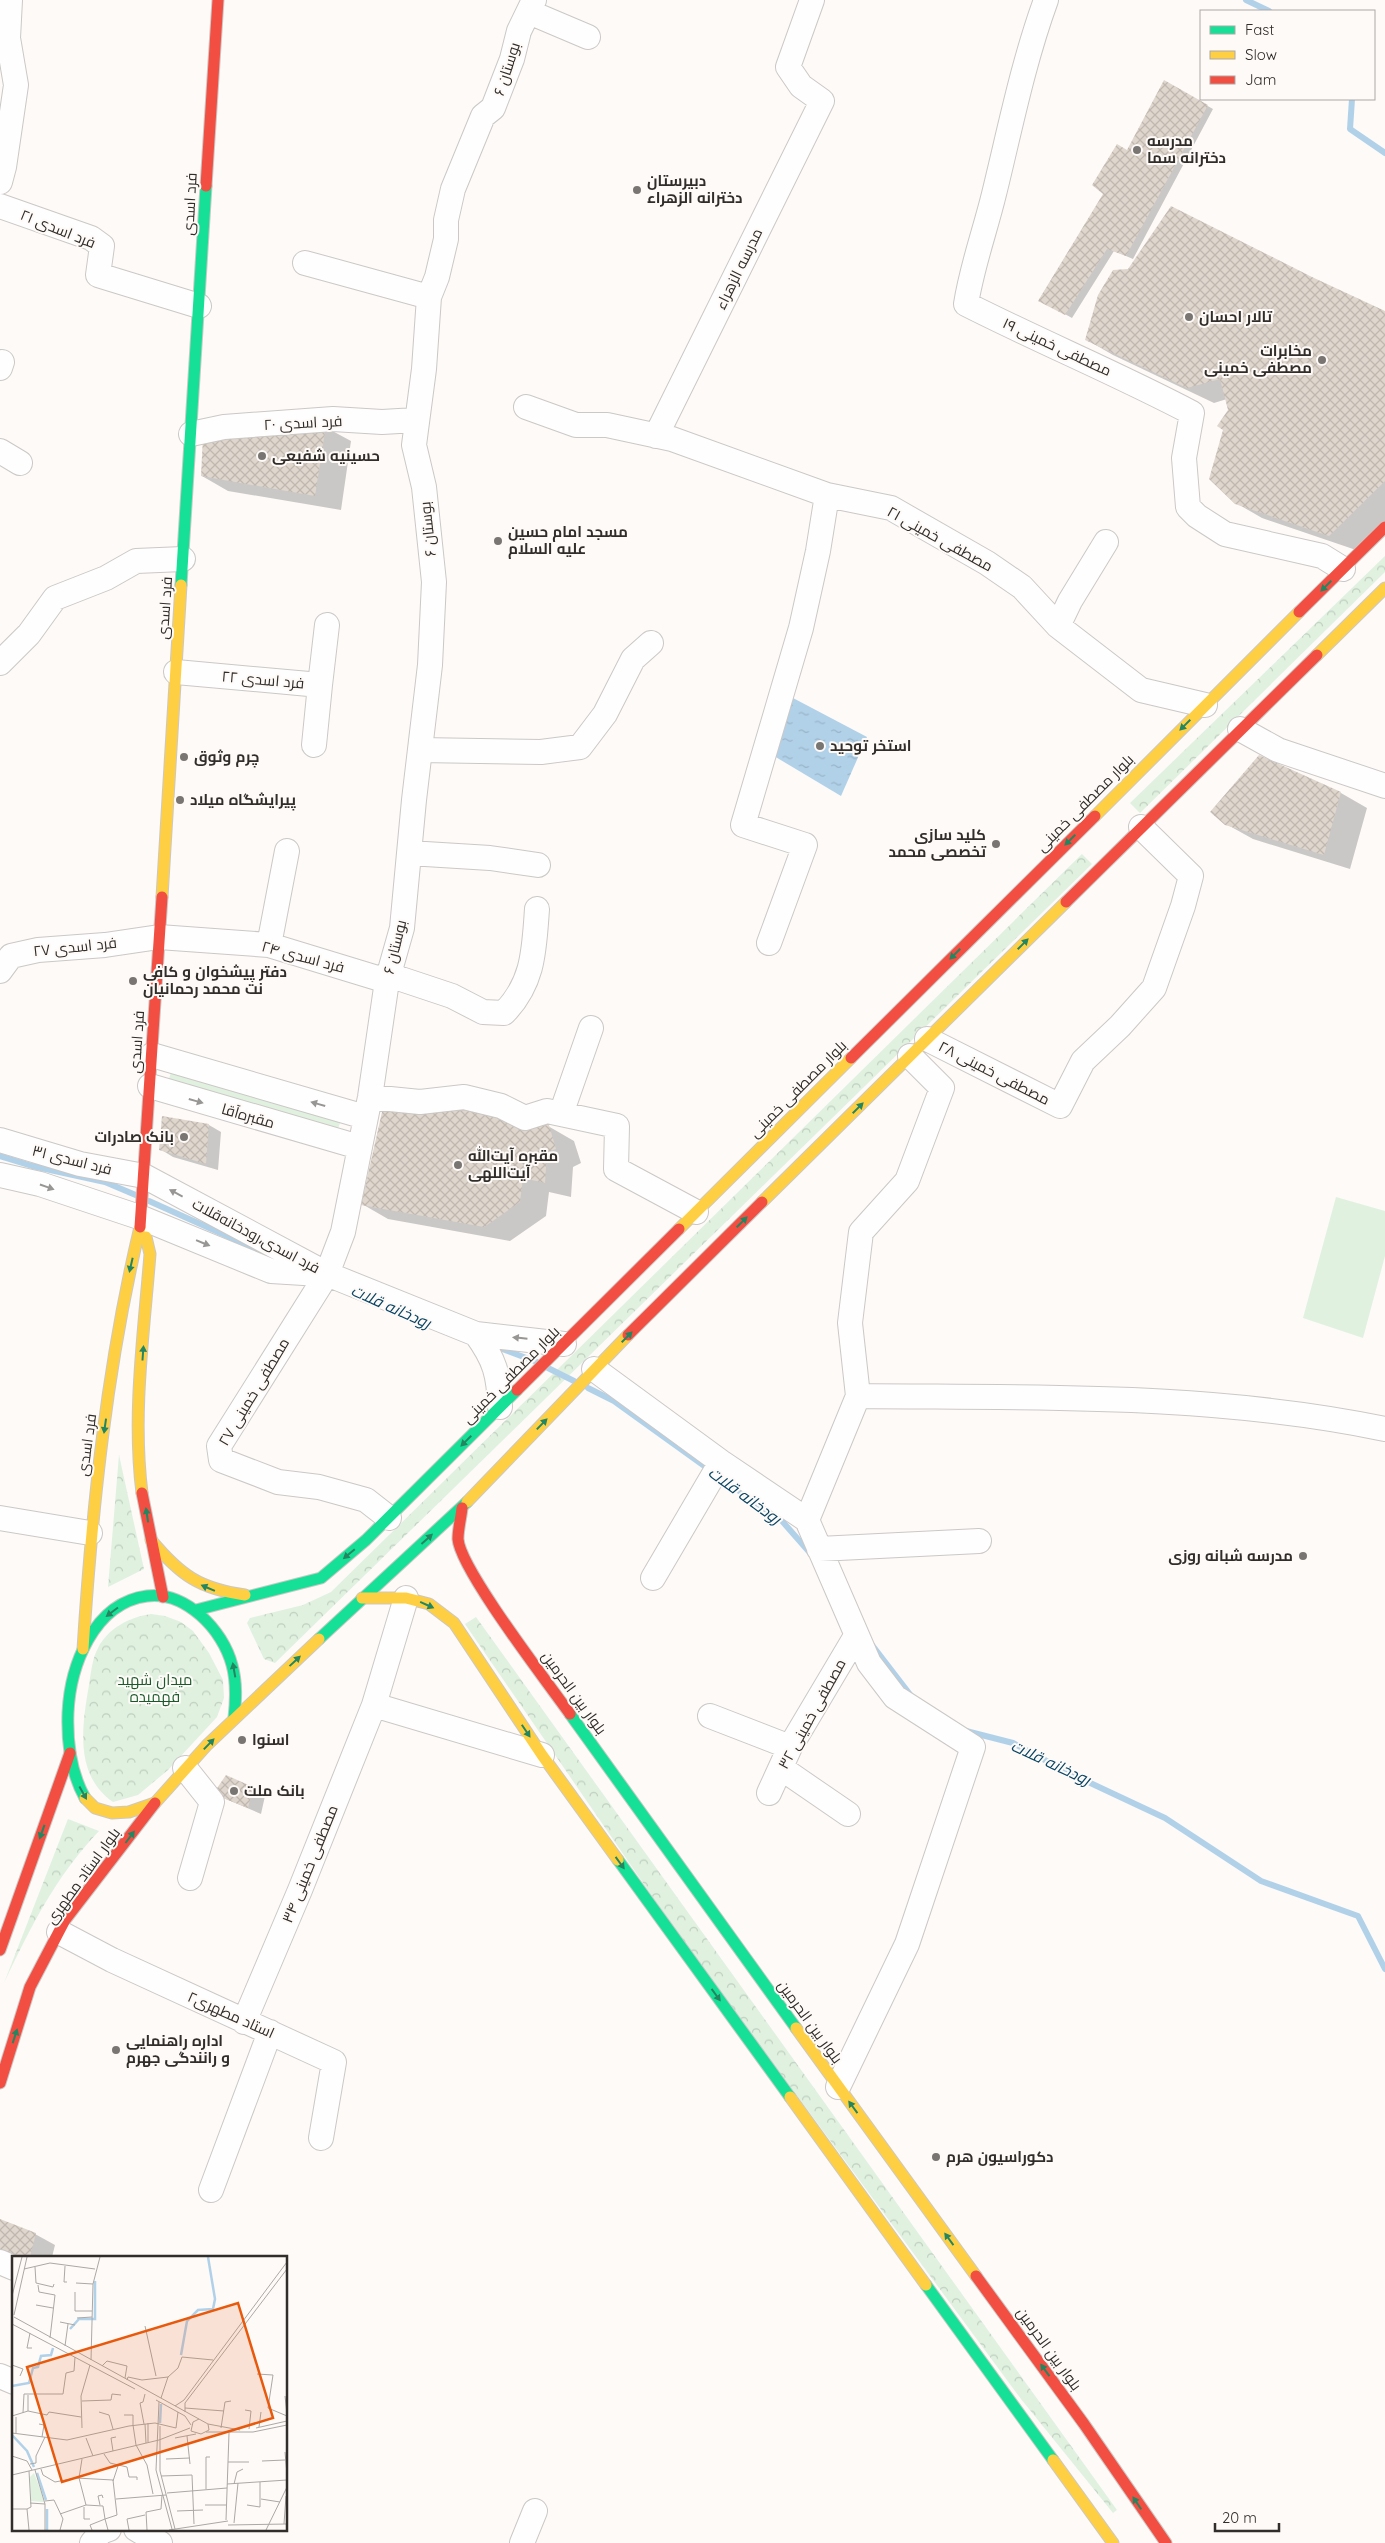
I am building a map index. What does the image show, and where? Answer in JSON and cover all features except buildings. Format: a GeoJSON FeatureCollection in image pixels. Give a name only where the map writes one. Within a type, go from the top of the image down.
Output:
{"type":"FeatureCollection","features":[{"type":"Feature","properties":{"kind":"main road","name":"فرد اسدی"},"geometry":{"type":"LineString","coordinates":[[159,1058],[159,937],[218,0]]}},
{"type":"Feature","properties":{"kind":"main road","name":"بلوار مصطفی خمینی"},"geometry":{"type":"LineString","coordinates":[[196,1610],[321,1578],[389,1518],[1385,527]]}},
{"type":"Feature","properties":{"kind":"main road"},"geometry":{"type":"LineString","coordinates":[[234,1718],[238,1690],[232,1658],[223,1641],[196,1610],[163,1597],[150,1595],[133,1599],[114,1610],[101,1621],[82,1649],[69,1691],[67,1731],[70,1753],[81,1792],[89,1804],[100,1811],[113,1814],[128,1812],[155,1803],[185,1768],[234,1718],[362,1598],[462,1508],[593,1370],[927,1039],[1115,847],[1141,827],[1385,588]]}},
{"type":"Feature","properties":{"kind":"main road"},"geometry":{"type":"LineString","coordinates":[[1090,820],[1101,832]]}},
{"type":"Feature","properties":{"kind":"main road","name":"فرد اسدی"},"geometry":{"type":"LineString","coordinates":[[82,1649],[90,1533],[123,1299],[142,1218],[144,1176],[154,1088]]}},
{"type":"Feature","properties":{"kind":"main road","name":"فرد اسدی"},"geometry":{"type":"LineString","coordinates":[[142,1218],[150,1254],[141,1388],[139,1464],[151,1540],[163,1597]]}},
{"type":"Feature","properties":{"kind":"main road","name":"بلوار بین الحرمین"},"geometry":{"type":"LineString","coordinates":[[462,1508],[458,1540],[483,1598],[1084,2424],[1146,2523],[1166,2543]]}},
{"type":"Feature","properties":{"kind":"main road"},"geometry":{"type":"LineString","coordinates":[[151,1540],[175,1569],[197,1583],[219,1592],[256,1596]]}},
{"type":"Feature","properties":{"kind":"main road"},"geometry":{"type":"LineString","coordinates":[[362,1598],[406,1598],[429,1604],[457,1620],[542,1755],[1115,2541]]}},
{"type":"Feature","properties":{"kind":"main road"},"geometry":{"type":"LineString","coordinates":[[0,1950],[70,1753]]}},
{"type":"Feature","properties":{"kind":"main road","name":"بلوار استاد مطهری"},"geometry":{"type":"LineString","coordinates":[[0,2083],[30,1987],[59,1932],[66,1920],[155,1803]]}},
{"type":"Feature","properties":{"kind":"street"},"geometry":{"type":"LineString","coordinates":[[0,182],[6,114],[16,85],[8,38],[10,0]]}},
{"type":"Feature","properties":{"kind":"street","name":"مدرسه الزهراء"},"geometry":{"type":"LineString","coordinates":[[656,436],[822,101],[801,86],[788,67],[812,0]]}},
{"type":"Feature","properties":{"kind":"street","name":"مصطفی خمینی ۱۹"},"geometry":{"type":"LineString","coordinates":[[1046,0],[1032,40],[988,216],[971,274],[966,304],[1018,331],[1132,381],[1192,413],[1184,458],[1188,506],[1197,516],[1226,534],[1322,556],[1343,568]]}},
{"type":"Feature","properties":{"kind":"street"},"geometry":{"type":"LineString","coordinates":[[532,6],[588,38]]}},
{"type":"Feature","properties":{"kind":"street","name":"بوستان ۶"},"geometry":{"type":"LineString","coordinates":[[363,1101],[388,976],[402,928],[430,665],[434,582],[424,487],[414,445],[424,369],[429,297],[437,277],[446,239],[446,220],[453,189],[483,116],[494,108],[512,59],[519,31],[532,6]]}},
{"type":"Feature","properties":{"kind":"street","name":"فرد اسدی ۲۱"},"geometry":{"type":"LineString","coordinates":[[0,206],[91,238],[102,246],[98,275],[199,306]]}},
{"type":"Feature","properties":{"kind":"street"},"geometry":{"type":"LineString","coordinates":[[305,263],[429,297]]}},
{"type":"Feature","properties":{"kind":"street","name":"مصطفی خمینی ۲۱"},"geometry":{"type":"LineString","coordinates":[[526,407],[576,425],[607,425],[656,436],[758,468],[827,494],[891,508],[987,563],[1022,587],[1058,626],[1141,690],[1205,706]]}},
{"type":"Feature","properties":{"kind":"street","name":"فرد اسدی ۲۰"},"geometry":{"type":"LineString","coordinates":[[191,434],[224,427],[333,419],[382,422],[416,420]]}},
{"type":"Feature","properties":{"kind":"street"},"geometry":{"type":"LineString","coordinates":[[769,943],[805,845],[743,825],[801,628],[818,550],[827,494]]}},
{"type":"Feature","properties":{"kind":"street"},"geometry":{"type":"LineString","coordinates":[[1058,626],[1070,601],[1106,542]]}},
{"type":"Feature","properties":{"kind":"street"},"geometry":{"type":"LineString","coordinates":[[0,663],[29,634],[55,598],[106,578],[136,561],[183,559]]}},
{"type":"Feature","properties":{"kind":"street"},"geometry":{"type":"LineString","coordinates":[[320,685],[327,625]]}},
{"type":"Feature","properties":{"kind":"street"},"geometry":{"type":"LineString","coordinates":[[420,750],[542,752],[580,747],[605,714],[633,659],[651,643]]}},
{"type":"Feature","properties":{"kind":"street","name":"فرد اسدی ۲۲"},"geometry":{"type":"LineString","coordinates":[[176,672],[320,685],[314,745]]}},
{"type":"Feature","properties":{"kind":"street"},"geometry":{"type":"LineString","coordinates":[[1240,729],[1278,750],[1385,786]]}},
{"type":"Feature","properties":{"kind":"street","name":"مصطفی خمینی ۲۸"},"geometry":{"type":"LineString","coordinates":[[927,1039],[1060,1106],[1083,1061],[1120,1026],[1154,988],[1184,906],[1191,876],[1141,827]]}},
{"type":"Feature","properties":{"kind":"street"},"geometry":{"type":"LineString","coordinates":[[269,945],[287,851]]}},
{"type":"Feature","properties":{"kind":"street"},"geometry":{"type":"LineString","coordinates":[[409,853],[490,858],[538,865]]}},
{"type":"Feature","properties":{"kind":"street","name":"فرد اسدی ۲۴"},"geometry":{"type":"LineString","coordinates":[[159,937],[269,945],[398,978],[452,996],[483,1012],[504,1013],[512,1004],[528,978],[534,949],[537,909]]}},
{"type":"Feature","properties":{"kind":"street","name":"فرد اسدی ۲۷"},"geometry":{"type":"LineString","coordinates":[[0,971],[11,956],[38,950],[105,945],[159,937]]}},
{"type":"Feature","properties":{"kind":"street"},"geometry":{"type":"LineString","coordinates":[[560,1114],[591,1028]]}},
{"type":"Feature","properties":{"kind":"street"},"geometry":{"type":"LineString","coordinates":[[593,1370],[721,1462],[807,1520],[858,1396],[850,1323],[855,1295],[861,1232],[907,1181],[942,1088],[910,1056]]}},
{"type":"Feature","properties":{"kind":"street"},"geometry":{"type":"LineString","coordinates":[[154,1088],[159,1058]]}},
{"type":"Feature","properties":{"kind":"street","name":"مقبره‌آقا"},"geometry":{"type":"LineString","coordinates":[[159,1058],[363,1101],[420,1102],[464,1097],[501,1106],[525,1118],[548,1111],[617,1126],[616,1169],[696,1212]]}},
{"type":"Feature","properties":{"kind":"street","name":"مقبره‌آقا"},"geometry":{"type":"LineString","coordinates":[[154,1088],[349,1145]]}},
{"type":"Feature","properties":{"kind":"street"},"geometry":{"type":"LineString","coordinates":[[363,1101],[349,1145],[343,1232],[327,1274],[476,1334],[564,1345]]}},
{"type":"Feature","properties":{"kind":"street","name":"فرد اسدی ۳۱"},"geometry":{"type":"LineString","coordinates":[[0,1140],[80,1164],[144,1176]]}},
{"type":"Feature","properties":{"kind":"street","name":"فرد اسدی ۳۱"},"geometry":{"type":"LineString","coordinates":[[0,1175],[40,1184],[142,1218]]}},
{"type":"Feature","properties":{"kind":"street","name":"فرد اسدی،رودخانه‌قلات"},"geometry":{"type":"LineString","coordinates":[[144,1176],[327,1274]]}},
{"type":"Feature","properties":{"kind":"street","name":"فرد اسدی،رودخانه‌قلات"},"geometry":{"type":"LineString","coordinates":[[142,1218],[271,1271],[327,1274]]}},
{"type":"Feature","properties":{"kind":"street","name":"مصطفی خمینی ۲۷"},"geometry":{"type":"LineString","coordinates":[[327,1274],[219,1446],[221,1460],[278,1482],[319,1487],[366,1500],[389,1518]]}},
{"type":"Feature","properties":{"kind":"street"},"geometry":{"type":"LineString","coordinates":[[476,1334],[490,1354],[498,1374],[501,1406]]}},
{"type":"Feature","properties":{"kind":"street"},"geometry":{"type":"LineString","coordinates":[[858,1396],[1134,1399],[1327,1417],[1385,1429]]}},
{"type":"Feature","properties":{"kind":"street"},"geometry":{"type":"LineString","coordinates":[[653,1578],[721,1462]]}},
{"type":"Feature","properties":{"kind":"street"},"geometry":{"type":"LineString","coordinates":[[0,1518],[90,1533]]}},
{"type":"Feature","properties":{"kind":"street","name":"مصطفی خمینی ۳۲"},"geometry":{"type":"LineString","coordinates":[[807,1520],[869,1663],[895,1697],[973,1747],[907,1944],[838,2087]]}},
{"type":"Feature","properties":{"kind":"street"},"geometry":{"type":"LineString","coordinates":[[819,1549],[979,1540]]}},
{"type":"Feature","properties":{"kind":"street","name":"مصطفی خمینی ۳۴"},"geometry":{"type":"LineString","coordinates":[[244,2022],[300,1890],[374,1704],[406,1598]]}},
{"type":"Feature","properties":{"kind":"street","name":"مصطفی خمینی ۳۲"},"geometry":{"type":"LineString","coordinates":[[769,1793],[790,1747],[856,1636]]}},
{"type":"Feature","properties":{"kind":"street"},"geometry":{"type":"LineString","coordinates":[[374,1704],[542,1755]]}},
{"type":"Feature","properties":{"kind":"street"},"geometry":{"type":"LineString","coordinates":[[710,1716],[790,1747]]}},
{"type":"Feature","properties":{"kind":"street"},"geometry":{"type":"LineString","coordinates":[[185,1768],[212,1802],[190,1878]]}},
{"type":"Feature","properties":{"kind":"street"},"geometry":{"type":"LineString","coordinates":[[781,1768],[848,1814]]}},
{"type":"Feature","properties":{"kind":"street","name":"استاد مطهری۲"},"geometry":{"type":"LineString","coordinates":[[59,1932],[244,2022],[334,2062],[321,2138]]}},
{"type":"Feature","properties":{"kind":"street"},"geometry":{"type":"LineString","coordinates":[[211,2190],[270,2032]]}},
{"type":"Feature","properties":{"kind":"street"},"geometry":{"type":"LineString","coordinates":[[0,2262],[12,2267]]}},
{"type":"Feature","properties":{"kind":"street"},"geometry":{"type":"LineString","coordinates":[[0,2376],[12,2381]]}},
{"type":"Feature","properties":{"kind":"street"},"geometry":{"type":"LineString","coordinates":[[522,2543],[535,2510]]}},
{"type":"Feature","properties":{"kind":"street"},"geometry":{"type":"LineString","coordinates":[[92,2543],[101,2532],[106,2530]]}},
{"type":"Feature","properties":{"kind":"street"},"geometry":{"type":"LineString","coordinates":[[138,2530],[160,2543]]}},
{"type":"Feature","properties":{"kind":"green space"},"geometry":{"type":"Polygon","coordinates":[[[1385,556],[1385,572],[1140,813],[1130,803],[1385,556]]]}},
{"type":"Feature","properties":{"kind":"green space"},"geometry":{"type":"Polygon","coordinates":[[[1082,854],[1092,864],[275,1663],[264,1659],[247,1623],[250,1618],[303,1605],[331,1592],[1082,854]]]}},
{"type":"Feature","properties":{"kind":"green space"},"geometry":{"type":"Polygon","coordinates":[[[172,1069],[342,1118],[337,1131],[168,1082],[172,1069]]]}},
{"type":"Feature","properties":{"kind":"green space"},"geometry":{"type":"Polygon","coordinates":[[[1336,1197],[1385,1211],[1385,1256],[1363,1338],[1303,1318],[1336,1197]]]}},
{"type":"Feature","properties":{"kind":"green space"},"geometry":{"type":"Polygon","coordinates":[[[119,1455],[144,1569],[108,1587],[119,1455]]]}},
{"type":"Feature","properties":{"kind":"green space","name":"میدان شهید فهمیده"},"geometry":{"type":"Polygon","coordinates":[[[151,1614],[165,1616],[181,1622],[193,1631],[209,1653],[223,1680],[224,1698],[217,1717],[168,1770],[138,1795],[113,1802],[100,1791],[86,1764],[83,1733],[92,1666],[102,1641],[114,1629],[135,1618],[151,1614]]]}},
{"type":"Feature","properties":{"kind":"green space"},"geometry":{"type":"Polygon","coordinates":[[[476,1617],[1117,2510],[1113,2513],[1021,2399],[685,1944],[465,1624],[476,1617]]]}},
{"type":"Feature","properties":{"kind":"green space"},"geometry":{"type":"Polygon","coordinates":[[[68,1819],[99,1831],[70,1866],[45,1903],[4,1983],[68,1819]]]}},
{"type":"Feature","properties":{"kind":"water","name":"استخر توحید"},"geometry":{"type":"Polygon","coordinates":[[[793,698],[867,737],[841,796],[774,756],[793,698]]]}},
{"type":"Feature","properties":{"kind":"waterway"},"geometry":{"type":"LineString","coordinates":[[1246,0],[1267,10]]}},
{"type":"Feature","properties":{"kind":"waterway"},"geometry":{"type":"LineString","coordinates":[[1352,100],[1350,129],[1385,153]]}},
{"type":"Feature","properties":{"kind":"waterway","name":"رودخانه قلات"},"geometry":{"type":"LineString","coordinates":[[0,1156],[32,1166],[105,1182],[138,1196]]}},
{"type":"Feature","properties":{"kind":"waterway","name":"رودخانه قلات"},"geometry":{"type":"LineString","coordinates":[[149,1201],[256,1249]]}},
{"type":"Feature","properties":{"kind":"waterway","name":"رودخانه قلات"},"geometry":{"type":"LineString","coordinates":[[497,1347],[537,1362]]}},
{"type":"Feature","properties":{"kind":"waterway","name":"رودخانه قلات"},"geometry":{"type":"LineString","coordinates":[[548,1368],[574,1381]]}},
{"type":"Feature","properties":{"kind":"waterway","name":"رودخانه قلات"},"geometry":{"type":"LineString","coordinates":[[588,1388],[614,1401],[710,1470]]}},
{"type":"Feature","properties":{"kind":"waterway","name":"رودخانه قلات"},"geometry":{"type":"LineString","coordinates":[[718,1476],[782,1521],[811,1554]]}},
{"type":"Feature","properties":{"kind":"waterway","name":"رودخانه قلات"},"geometry":{"type":"LineString","coordinates":[[872,1645],[912,1697]]}},
{"type":"Feature","properties":{"kind":"waterway","name":"رودخانه قلات"},"geometry":{"type":"LineString","coordinates":[[966,1731],[1013,1743],[1069,1773],[1165,1818],[1261,1881],[1358,1916],[1385,1969]]}},
{"type":"Feature","properties":{"kind":"traffic: fast"},"geometry":{"type":"LineString","coordinates":[[181,585],[206,186]]}},
{"type":"Feature","properties":{"kind":"traffic: fast"},"geometry":{"type":"LineString","coordinates":[[196,1610],[321,1578],[366,1540],[517,1390]]}},
{"type":"Feature","properties":{"kind":"traffic: fast"},"geometry":{"type":"LineString","coordinates":[[319,1639],[467,1502]]}},
{"type":"Feature","properties":{"kind":"traffic: fast"},"geometry":{"type":"LineString","coordinates":[[85,1798],[73,1768],[68,1735],[68,1713],[74,1676],[88,1640],[99,1624],[112,1611],[128,1601],[147,1596],[161,1596],[175,1600],[189,1606],[211,1626],[220,1639],[232,1665],[236,1692],[234,1718]]}},
{"type":"Feature","properties":{"kind":"traffic: fast"},"geometry":{"type":"LineString","coordinates":[[570,1714],[796,2028]]}},
{"type":"Feature","properties":{"kind":"traffic: fast"},"geometry":{"type":"LineString","coordinates":[[618,1860],[790,2097]]}},
{"type":"Feature","properties":{"kind":"traffic: fast"},"geometry":{"type":"LineString","coordinates":[[926,2285],[1053,2460]]}},
{"type":"Feature","properties":{"kind":"traffic: slow"},"geometry":{"type":"LineString","coordinates":[[162,897],[181,585]]}},
{"type":"Feature","properties":{"kind":"traffic: slow"},"geometry":{"type":"LineString","coordinates":[[1317,655],[1385,588]]}},
{"type":"Feature","properties":{"kind":"traffic: slow"},"geometry":{"type":"LineString","coordinates":[[1095,816],[1299,612]]}},
{"type":"Feature","properties":{"kind":"traffic: slow"},"geometry":{"type":"LineString","coordinates":[[762,1202],[1066,902]]}},
{"type":"Feature","properties":{"kind":"traffic: slow"},"geometry":{"type":"LineString","coordinates":[[679,1229],[851,1058]]}},
{"type":"Feature","properties":{"kind":"traffic: slow"},"geometry":{"type":"LineString","coordinates":[[83,1649],[102,1437],[118,1331],[140,1227]]}},
{"type":"Feature","properties":{"kind":"traffic: slow"},"geometry":{"type":"LineString","coordinates":[[142,1493],[138,1433],[142,1343],[150,1254],[146,1237]]}},
{"type":"Feature","properties":{"kind":"traffic: slow"},"geometry":{"type":"LineString","coordinates":[[467,1502],[628,1335]]}},
{"type":"Feature","properties":{"kind":"traffic: slow"},"geometry":{"type":"LineString","coordinates":[[151,1540],[172,1563],[192,1578],[215,1589],[245,1595]]}},
{"type":"Feature","properties":{"kind":"traffic: slow"},"geometry":{"type":"LineString","coordinates":[[362,1598],[406,1598],[429,1604],[454,1623],[542,1755],[618,1860]]}},
{"type":"Feature","properties":{"kind":"traffic: slow"},"geometry":{"type":"LineString","coordinates":[[85,1798],[95,1808],[112,1813],[129,1812],[155,1803],[207,1745],[319,1639]]}},
{"type":"Feature","properties":{"kind":"traffic: slow"},"geometry":{"type":"LineString","coordinates":[[796,2028],[976,2276]]}},
{"type":"Feature","properties":{"kind":"traffic: slow"},"geometry":{"type":"LineString","coordinates":[[790,2097],[926,2285]]}},
{"type":"Feature","properties":{"kind":"traffic: slow"},"geometry":{"type":"LineString","coordinates":[[1053,2460],[1113,2543]]}},
{"type":"Feature","properties":{"kind":"traffic: jam"},"geometry":{"type":"LineString","coordinates":[[206,186],[218,0]]}},
{"type":"Feature","properties":{"kind":"traffic: jam"},"geometry":{"type":"LineString","coordinates":[[1299,612],[1385,527]]}},
{"type":"Feature","properties":{"kind":"traffic: jam"},"geometry":{"type":"LineString","coordinates":[[1066,902],[1317,655]]}},
{"type":"Feature","properties":{"kind":"traffic: jam"},"geometry":{"type":"LineString","coordinates":[[851,1058],[1095,816]]}},
{"type":"Feature","properties":{"kind":"traffic: jam"},"geometry":{"type":"LineString","coordinates":[[140,1227],[162,897]]}},
{"type":"Feature","properties":{"kind":"traffic: jam"},"geometry":{"type":"LineString","coordinates":[[628,1335],[762,1202]]}},
{"type":"Feature","properties":{"kind":"traffic: jam"},"geometry":{"type":"LineString","coordinates":[[517,1390],[679,1229]]}},
{"type":"Feature","properties":{"kind":"traffic: jam"},"geometry":{"type":"LineString","coordinates":[[142,1493],[163,1597]]}},
{"type":"Feature","properties":{"kind":"traffic: jam"},"geometry":{"type":"LineString","coordinates":[[462,1508],[458,1539],[462,1554],[473,1575],[506,1626],[570,1714]]}},
{"type":"Feature","properties":{"kind":"traffic: jam"},"geometry":{"type":"LineString","coordinates":[[0,1950],[70,1753]]}},
{"type":"Feature","properties":{"kind":"traffic: jam"},"geometry":{"type":"LineString","coordinates":[[0,2083],[30,1987],[65,1920],[155,1803]]}},
{"type":"Feature","properties":{"kind":"traffic: jam"},"geometry":{"type":"LineString","coordinates":[[976,2276],[1084,2424],[1166,2543]]}},
{"type":"Feature","properties":{"kind":"place","name":"مدرسه دخترانه سما"},"geometry":{"type":"Point","coordinates":[1137,150]}},
{"type":"Feature","properties":{"kind":"place","name":"دبیرستان دخترانه الزهراء"},"geometry":{"type":"Point","coordinates":[637,190]}},
{"type":"Feature","properties":{"kind":"place","name":"تالار احسان"},"geometry":{"type":"Point","coordinates":[1189,317]}},
{"type":"Feature","properties":{"kind":"place","name":"مخابرات مصطفی خمینی"},"geometry":{"type":"Point","coordinates":[1322,360]}},
{"type":"Feature","properties":{"kind":"place","name":"حسینیه شفیعی"},"geometry":{"type":"Point","coordinates":[262,456]}},
{"type":"Feature","properties":{"kind":"place","name":"مسجد امام حسین علیه السلام"},"geometry":{"type":"Point","coordinates":[498,541]}},
{"type":"Feature","properties":{"kind":"place","name":"استخر توحید"},"geometry":{"type":"Point","coordinates":[820,746]}},
{"type":"Feature","properties":{"kind":"place","name":"چرم وثوق"},"geometry":{"type":"Point","coordinates":[184,757]}},
{"type":"Feature","properties":{"kind":"place","name":"پیرایشگاه میلاد"},"geometry":{"type":"Point","coordinates":[180,800]}},
{"type":"Feature","properties":{"kind":"place","name":"کلید سازی تخصصی محمد"},"geometry":{"type":"Point","coordinates":[996,844]}},
{"type":"Feature","properties":{"kind":"place","name":"دفتر پیشخوان و کافی نت محمد رحمانیان"},"geometry":{"type":"Point","coordinates":[133,981]}},
{"type":"Feature","properties":{"kind":"place","name":"بانک صادرات"},"geometry":{"type":"Point","coordinates":[184,1137]}},
{"type":"Feature","properties":{"kind":"place","name":"مقبره آیت‌الله آیت‌اللهی"},"geometry":{"type":"Point","coordinates":[458,1165]}},
{"type":"Feature","properties":{"kind":"place","name":"مدرسه شبانه روزی"},"geometry":{"type":"Point","coordinates":[1303,1556]}},
{"type":"Feature","properties":{"kind":"place","name":"اسنوا"},"geometry":{"type":"Point","coordinates":[242,1740]}},
{"type":"Feature","properties":{"kind":"place","name":"بانک ملت"},"geometry":{"type":"Point","coordinates":[234,1791]}},
{"type":"Feature","properties":{"kind":"place","name":"اداره راهنمایی و رانندگی جهرم"},"geometry":{"type":"Point","coordinates":[116,2050]}},
{"type":"Feature","properties":{"kind":"place","name":"دکوراسیون هرم"},"geometry":{"type":"Point","coordinates":[936,2157]}}]}
